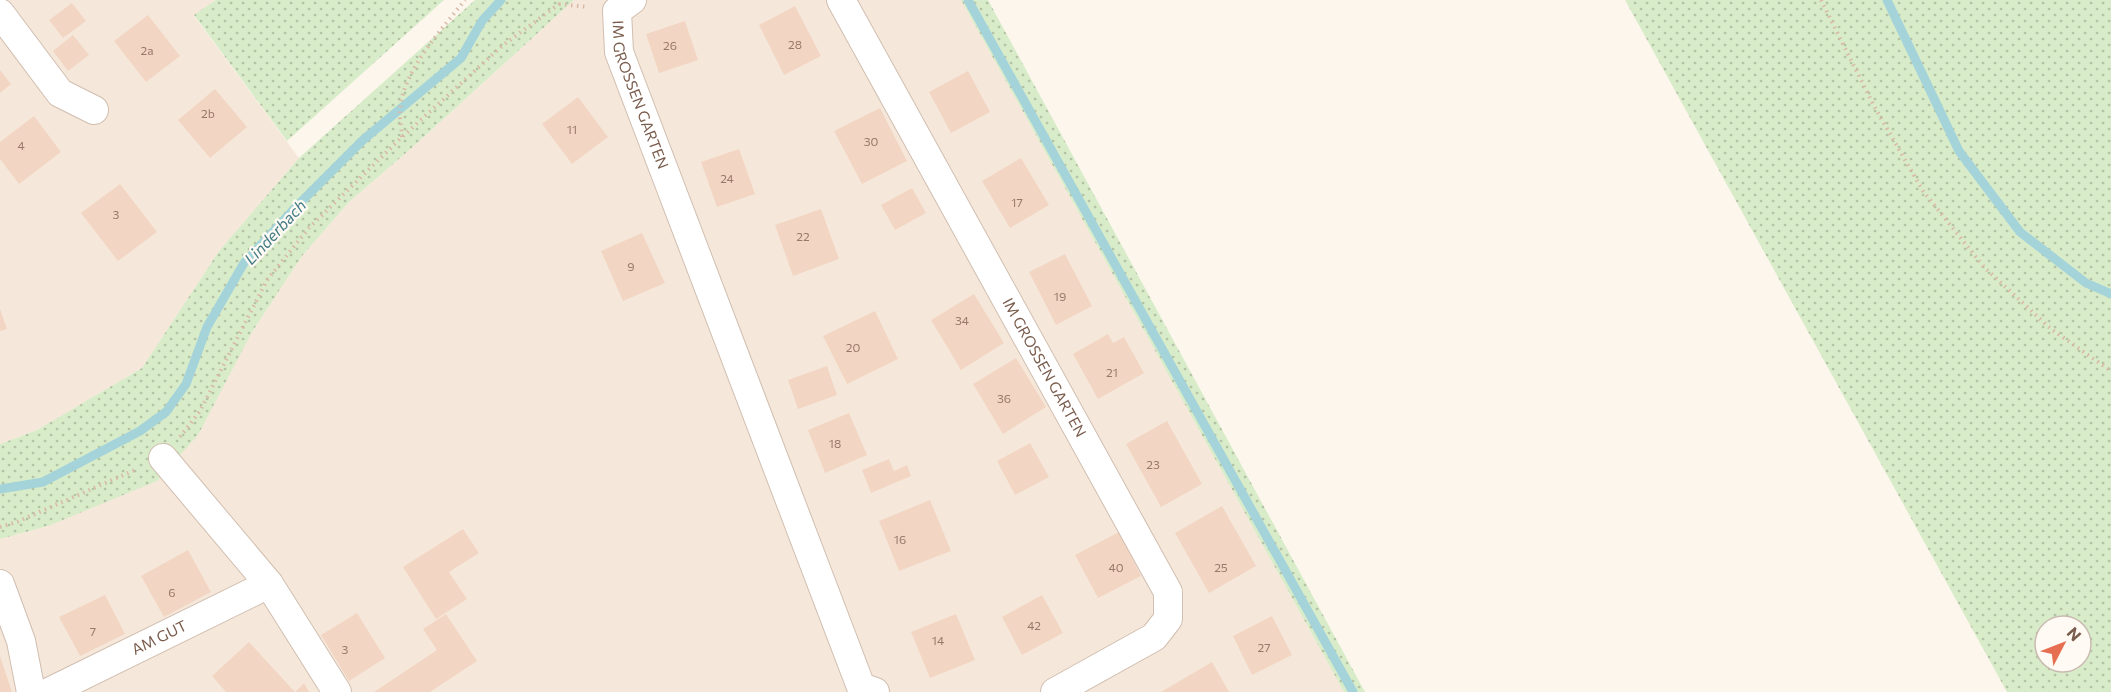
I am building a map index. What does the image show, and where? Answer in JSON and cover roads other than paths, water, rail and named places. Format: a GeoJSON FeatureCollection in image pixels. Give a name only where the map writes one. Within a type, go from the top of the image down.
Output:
{"type":"FeatureCollection","features":[{"type":"Feature","properties":{"kind":"street","name":"IM GROSSEN GARTEN"},"geometry":{"type":"LineString","coordinates":[[632,0],[617,11],[619,52],[861,687],[875,692]]}},
{"type":"Feature","properties":{"kind":"street","name":"IM GROSSEN GARTEN"},"geometry":{"type":"LineString","coordinates":[[841,0],[1167,592],[1168,619],[1154,637],[1055,692]]}},
{"type":"Feature","properties":{"kind":"street"},"geometry":{"type":"LineString","coordinates":[[0,13],[60,93],[94,111]]}},
{"type":"Feature","properties":{"kind":"street"},"geometry":{"type":"LineString","coordinates":[[163,458],[269,584],[337,692]]}},
{"type":"Feature","properties":{"kind":"street"},"geometry":{"type":"LineString","coordinates":[[0,584],[21,641],[32,692]]}},
{"type":"Feature","properties":{"kind":"street","name":"AM GUT"},"geometry":{"type":"LineString","coordinates":[[49,692],[269,584]]}},
{"type":"Feature","properties":{"kind":"waterway","name":"Linderbach"},"geometry":{"type":"LineString","coordinates":[[0,489],[43,482],[140,431],[166,412],[186,384],[207,327],[244,263],[363,140],[461,58],[482,21],[501,0]]}},
{"type":"Feature","properties":{"kind":"waterway"},"geometry":{"type":"LineString","coordinates":[[968,0],[1353,692]]}},
{"type":"Feature","properties":{"kind":"waterway"},"geometry":{"type":"LineString","coordinates":[[1887,0],[1959,151],[2020,232],[2086,283],[2111,294]]}}]}
